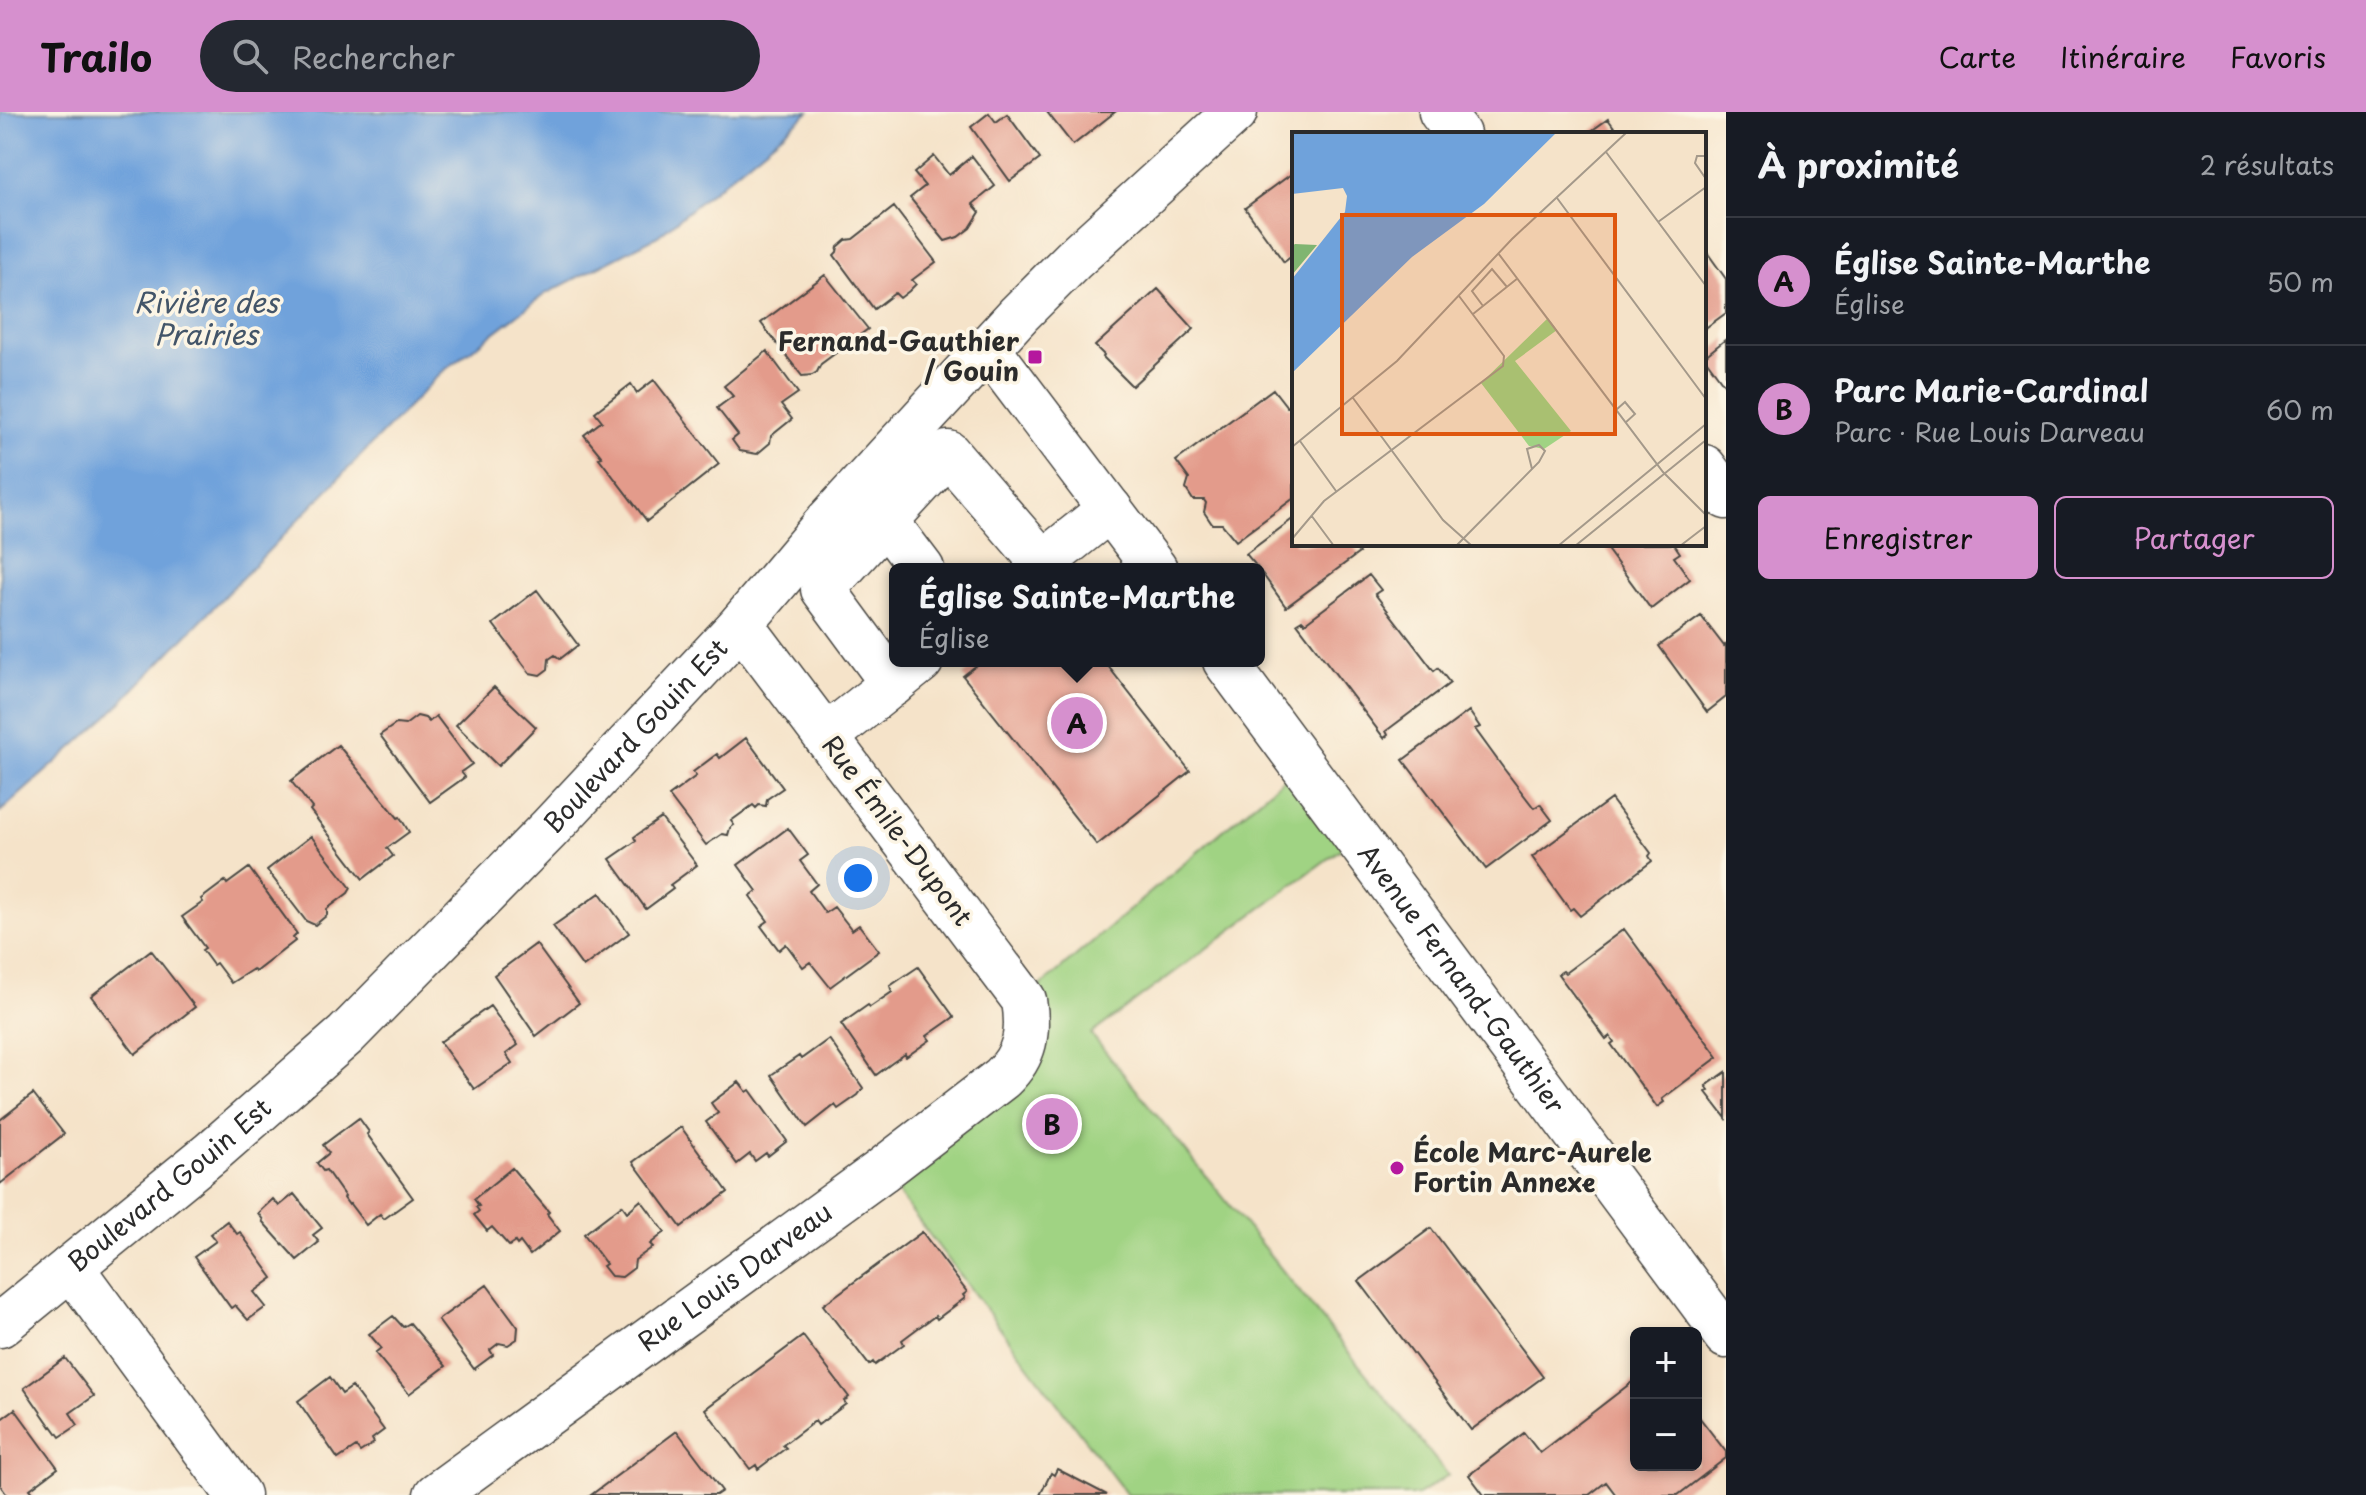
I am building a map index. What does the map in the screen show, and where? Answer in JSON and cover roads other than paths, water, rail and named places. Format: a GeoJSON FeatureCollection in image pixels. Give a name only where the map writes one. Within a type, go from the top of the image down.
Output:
{"type":"FeatureCollection","features":[{"type":"Feature","properties":{"kind":"street","name":"Boulevard Gouin Est"},"geometry":{"type":"LineString","coordinates":[[0,1325],[211,1153],[346,1035],[549,829],[741,624],[827,522],[988,348],[1073,260],[1235,112]]}},
{"type":"Feature","properties":{"kind":"street"},"geometry":{"type":"LineString","coordinates":[[1441,112],[1456,132]]}},
{"type":"Feature","properties":{"kind":"street"},"geometry":{"type":"LineString","coordinates":[[988,348],[1150,563]]}},
{"type":"Feature","properties":{"kind":"street"},"geometry":{"type":"LineString","coordinates":[[889,654],[823,589],[948,453],[1037,563]]}},
{"type":"Feature","properties":{"kind":"street"},"geometry":{"type":"LineString","coordinates":[[1706,470],[1726,497]]}},
{"type":"Feature","properties":{"kind":"street"},"geometry":{"type":"LineString","coordinates":[[1043,563],[1110,509]]}},
{"type":"Feature","properties":{"kind":"street"},"geometry":{"type":"LineString","coordinates":[[885,520],[917,563]]}},
{"type":"Feature","properties":{"kind":"street","name":"Rue Émile-Dupont"},"geometry":{"type":"LineString","coordinates":[[741,624],[1024,1000],[1027,1022],[1023,1047]]}},
{"type":"Feature","properties":{"kind":"street","name":"Avenue Fernand-Gauthier"},"geometry":{"type":"LineString","coordinates":[[1229,667],[1726,1336]]}},
{"type":"Feature","properties":{"kind":"street"},"geometry":{"type":"LineString","coordinates":[[826,737],[907,672]]}},
{"type":"Feature","properties":{"kind":"street","name":"Rue Louis Darveau"},"geometry":{"type":"LineString","coordinates":[[436,1495],[881,1171],[1002,1078],[1015,1065],[1023,1047]]}},
{"type":"Feature","properties":{"kind":"street"},"geometry":{"type":"LineString","coordinates":[[71,1267],[238,1495]]}},
{"type":"Feature","properties":{"kind":"water","name":"Rivière des Prairies"},"geometry":{"type":"Polygon","coordinates":[[[0,112],[809,112],[658,236],[545,294],[441,373],[108,716],[0,812],[0,112]]]}},
{"type":"Feature","properties":{"kind":"place","name":"Fernand-Gauthier / Gouin"},"geometry":{"type":"Point","coordinates":[1035,357]}},
{"type":"Feature","properties":{"kind":"place","name":"Église Sainte-Marthe"},"geometry":{"type":"Point","coordinates":[1077,723]}},
{"type":"Feature","properties":{"kind":"place","name":"Parc Marie-Cardinal"},"geometry":{"type":"Point","coordinates":[1052,1124]}},
{"type":"Feature","properties":{"kind":"place","name":"École Marc-Aurele Fortin Annexe"},"geometry":{"type":"Point","coordinates":[1397,1168]}}]}
